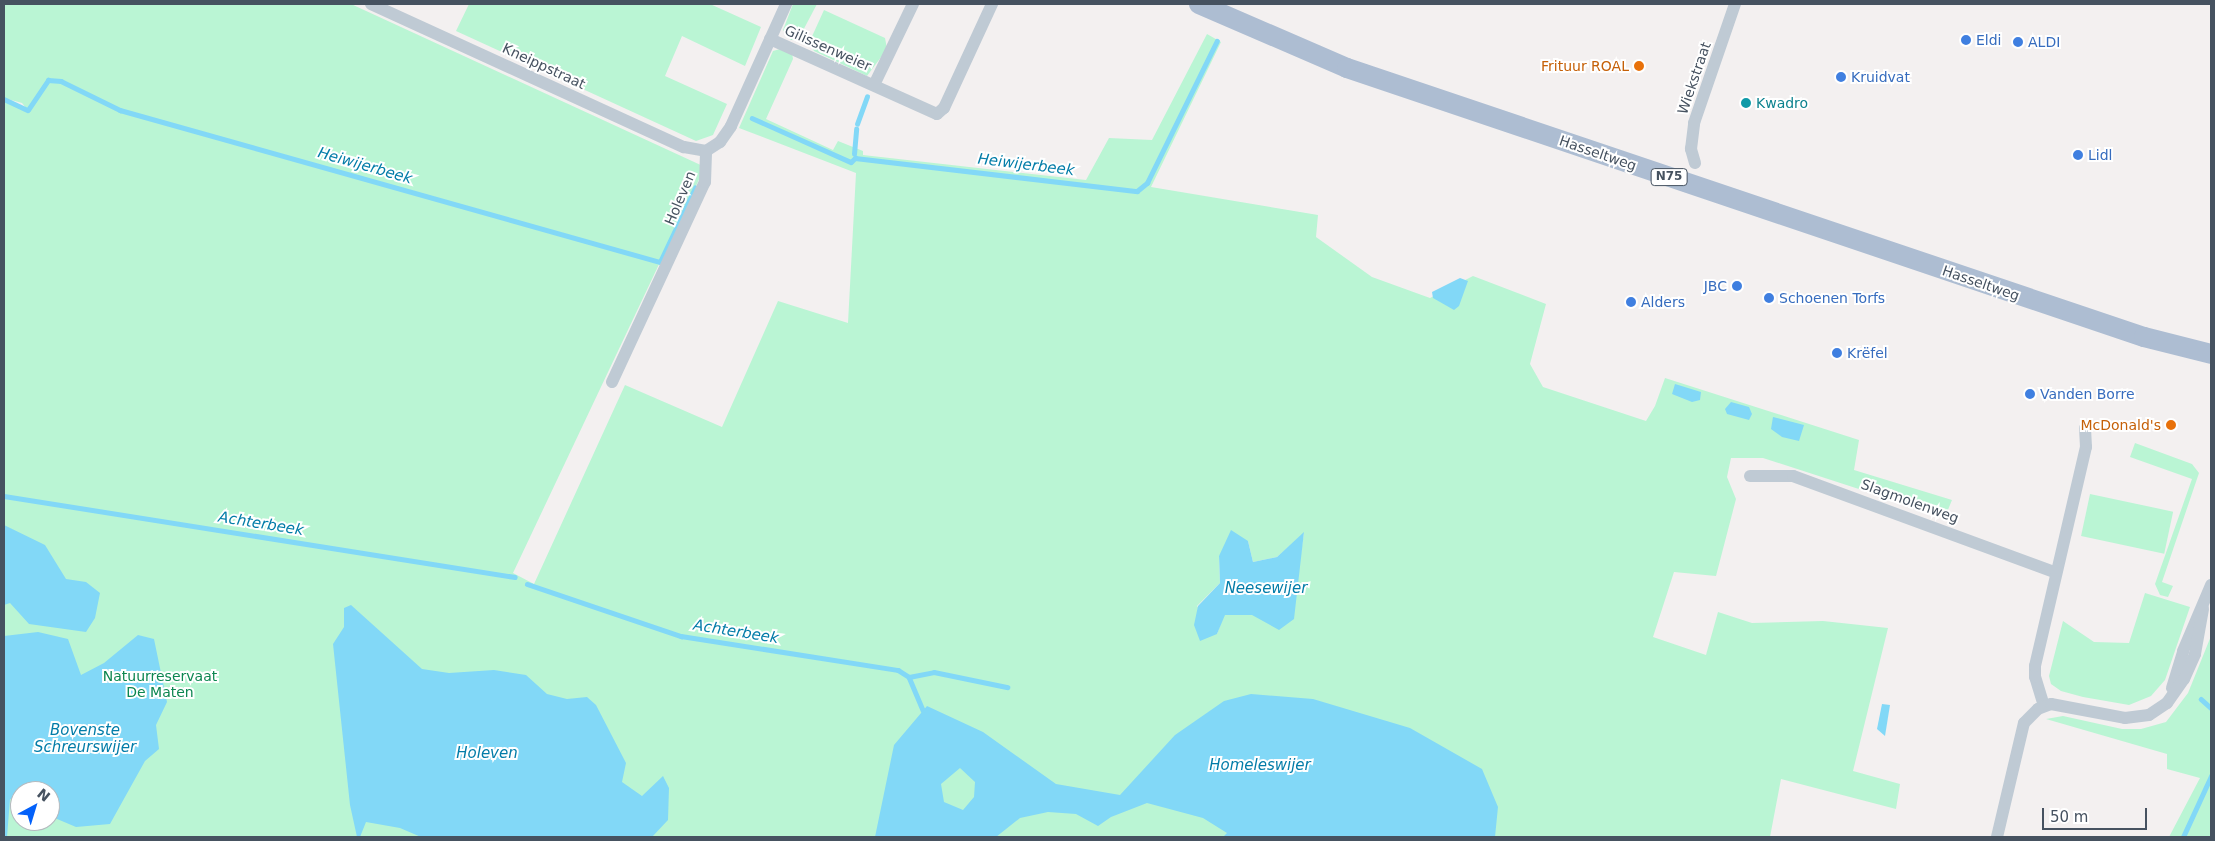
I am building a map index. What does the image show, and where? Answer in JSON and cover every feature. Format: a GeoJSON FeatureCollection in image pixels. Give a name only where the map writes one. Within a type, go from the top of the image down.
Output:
{"type":"FeatureCollection","features":[{"type":"Feature","properties":{"kind":"main road","name":"Hasseltweg"},"geometry":{"type":"LineString","coordinates":[[1199,4],[1347,68],[2144,337],[2211,354]]}},
{"type":"Feature","properties":{"kind":"main road","name":"Hasseltweg"},"geometry":{"type":"LineString","coordinates":[[2144,337],[2211,366]]}},
{"type":"Feature","properties":{"kind":"street","name":"Kneippstraat"},"geometry":{"type":"LineString","coordinates":[[371,4],[684,147],[706,151]]}},
{"type":"Feature","properties":{"kind":"street"},"geometry":{"type":"LineString","coordinates":[[706,151],[720,142],[731,126],[786,4]]}},
{"type":"Feature","properties":{"kind":"street","name":"Gilissenweier"},"geometry":{"type":"LineString","coordinates":[[874,85],[913,4]]}},
{"type":"Feature","properties":{"kind":"street","name":"Gilissenweier"},"geometry":{"type":"LineString","coordinates":[[770,39],[937,114],[944,108],[992,4]]}},
{"type":"Feature","properties":{"kind":"street","name":"Wiekstraat"},"geometry":{"type":"LineString","coordinates":[[1695,163],[1692,149],[1694,123],[1735,4]]}},
{"type":"Feature","properties":{"kind":"street","name":"Holeven"},"geometry":{"type":"LineString","coordinates":[[612,382],[705,182],[706,151]]}},
{"type":"Feature","properties":{"kind":"street"},"geometry":{"type":"LineString","coordinates":[[2044,706],[2035,677],[2035,666],[2086,447],[2084,428]]}},
{"type":"Feature","properties":{"kind":"street","name":"Slagmolenweg"},"geometry":{"type":"LineString","coordinates":[[1750,476],[1793,476],[2056,573]]}},
{"type":"Feature","properties":{"kind":"street"},"geometry":{"type":"LineString","coordinates":[[1997,837],[2024,722],[2044,706],[2077,707],[2125,718],[2149,714],[2167,703],[2184,679],[2194,654],[2203,609],[2211,585]]}},
{"type":"Feature","properties":{"kind":"green space","name":"Natuurreservaat De Maten"},"geometry":{"type":"Polygon","coordinates":[[[4,4],[351,4],[705,167],[513,573],[534,584],[625,385],[722,427],[778,301],[848,323],[856,173],[739,128],[773,51],[780,49],[792,53],[793,59],[766,119],[833,150],[838,141],[863,151],[863,155],[1086,180],[1109,138],[1152,140],[1207,34],[1221,42],[1151,187],[1318,215],[1316,237],[1372,277],[1430,298],[1473,276],[1546,304],[1530,364],[1543,387],[1646,421],[1655,406],[1665,378],[1859,440],[1854,470],[1952,500],[1945,517],[1763,458],[1731,458],[1727,477],[1736,499],[1716,576],[1674,572],[1653,637],[1706,655],[1718,612],[1752,623],[1823,621],[1888,628],[1853,771],[1900,784],[1896,809],[1781,779],[1770,837],[4,837],[4,99],[30,113],[22,103],[4,98],[4,4]],[[1304,533],[1277,557],[1253,562],[1248,541],[1219,556],[1220,583],[1197,606],[1217,634],[1224,615],[1252,615],[1298,572],[1304,533]]]}},
{"type":"Feature","properties":{"kind":"green space"},"geometry":{"type":"Polygon","coordinates":[[[469,4],[710,4],[761,27],[745,66],[682,36],[665,76],[727,104],[713,135],[696,141],[456,31],[469,4]]]}},
{"type":"Feature","properties":{"kind":"green space"},"geometry":{"type":"Polygon","coordinates":[[[793,4],[817,4],[798,40],[791,40],[783,30],[793,4]]]}},
{"type":"Feature","properties":{"kind":"green space"},"geometry":{"type":"Polygon","coordinates":[[[824,10],[885,38],[887,49],[867,76],[814,51],[809,43],[824,10]]]}},
{"type":"Feature","properties":{"kind":"green space"},"geometry":{"type":"Polygon","coordinates":[[[2135,443],[2192,464],[2199,473],[2162,582],[2173,586],[2168,597],[2160,595],[2155,584],[2192,479],[2130,457],[2135,443]]]}},
{"type":"Feature","properties":{"kind":"green space"},"geometry":{"type":"Polygon","coordinates":[[[2090,494],[2173,512],[2164,554],[2081,536],[2090,494]]]}},
{"type":"Feature","properties":{"kind":"green space"},"geometry":{"type":"Polygon","coordinates":[[[2145,593],[2190,607],[2165,680],[2151,696],[2129,705],[2083,697],[2061,691],[2051,684],[2049,676],[2063,621],[2094,642],[2129,643],[2145,593]]]}},
{"type":"Feature","properties":{"kind":"green space"},"geometry":{"type":"Polygon","coordinates":[[[2211,636],[2211,837],[2169,837],[2200,778],[2167,769],[2167,754],[2046,719],[2063,716],[2122,729],[2141,729],[2166,722],[2188,693],[2211,636]]]}},
{"type":"Feature","properties":{"kind":"water"},"geometry":{"type":"Polygon","coordinates":[[[1460,278],[1468,281],[1459,306],[1454,310],[1433,298],[1432,292],[1460,278]]]}},
{"type":"Feature","properties":{"kind":"water"},"geometry":{"type":"Polygon","coordinates":[[[1675,384],[1701,392],[1700,400],[1692,402],[1672,394],[1675,384]]]}},
{"type":"Feature","properties":{"kind":"water"},"geometry":{"type":"Polygon","coordinates":[[[1731,402],[1749,407],[1752,414],[1749,420],[1727,414],[1725,409],[1731,402]]]}},
{"type":"Feature","properties":{"kind":"water"},"geometry":{"type":"Polygon","coordinates":[[[1773,417],[1804,425],[1799,441],[1782,437],[1771,429],[1773,417]]]}},
{"type":"Feature","properties":{"kind":"water"},"geometry":{"type":"Polygon","coordinates":[[[4,525],[45,545],[66,579],[86,582],[100,593],[95,618],[86,632],[29,624],[10,603],[4,605],[4,525]]]}},
{"type":"Feature","properties":{"kind":"water","name":"Neesewijer"},"geometry":{"type":"Polygon","coordinates":[[[1231,530],[1248,541],[1253,562],[1277,557],[1304,532],[1294,619],[1279,630],[1252,615],[1225,615],[1217,634],[1200,641],[1194,625],[1198,606],[1220,583],[1219,556],[1231,530]]]}},
{"type":"Feature","properties":{"kind":"water","name":"Holeven"},"geometry":{"type":"Polygon","coordinates":[[[351,605],[422,669],[449,673],[494,670],[526,675],[547,694],[567,699],[587,697],[596,705],[626,763],[622,782],[642,796],[663,776],[669,788],[668,820],[652,837],[421,837],[400,828],[366,822],[360,837],[357,837],[350,805],[333,644],[344,627],[344,608],[351,605]]]}},
{"type":"Feature","properties":{"kind":"water","name":"Bovenste Schreurswijer"},"geometry":{"type":"Polygon","coordinates":[[[38,632],[68,639],[81,675],[104,663],[138,635],[154,639],[167,702],[156,725],[159,749],[145,761],[110,824],[76,827],[60,820],[60,781],[10,781],[7,837],[4,837],[4,636],[38,632]]]}},
{"type":"Feature","properties":{"kind":"water","name":"Homeleswijer"},"geometry":{"type":"Polygon","coordinates":[[[1251,694],[1313,699],[1410,728],[1482,769],[1498,807],[1495,837],[1223,837],[1227,833],[1203,818],[1147,803],[1111,817],[1098,826],[1076,814],[1048,812],[1020,818],[996,837],[875,837],[894,745],[927,706],[983,732],[1056,784],[1120,795],[1175,735],[1224,701],[1251,694]],[[960,768],[941,784],[944,802],[963,810],[974,797],[975,782],[960,768]]]}},
{"type":"Feature","properties":{"kind":"water"},"geometry":{"type":"Polygon","coordinates":[[[1882,704],[1890,705],[1885,736],[1877,729],[1882,704]]]}},
{"type":"Feature","properties":{"kind":"waterway","name":"Heiwijerbeek"},"geometry":{"type":"LineString","coordinates":[[752,118],[851,162],[855,158],[1137,191],[1147,183],[1217,41]]}},
{"type":"Feature","properties":{"kind":"waterway","name":"Heiwijerbeek"},"geometry":{"type":"LineString","coordinates":[[4,99],[28,110],[48,80],[61,81],[120,110],[660,262],[695,188]]}},
{"type":"Feature","properties":{"kind":"waterway"},"geometry":{"type":"LineString","coordinates":[[857,124],[867,97]]}},
{"type":"Feature","properties":{"kind":"waterway"},"geometry":{"type":"LineString","coordinates":[[854,154],[856,129]]}},
{"type":"Feature","properties":{"kind":"waterway","name":"Achterbeek"},"geometry":{"type":"LineString","coordinates":[[4,496],[515,577]]}},
{"type":"Feature","properties":{"kind":"waterway","name":"Achterbeek"},"geometry":{"type":"LineString","coordinates":[[527,584],[681,636],[898,670],[909,677],[923,710]]}},
{"type":"Feature","properties":{"kind":"waterway"},"geometry":{"type":"LineString","coordinates":[[909,677],[934,672],[1007,687]]}},
{"type":"Feature","properties":{"kind":"waterway","name":"Achterbeek"},"geometry":{"type":"LineString","coordinates":[[2201,699],[2211,708]]}},
{"type":"Feature","properties":{"kind":"waterway","name":"Achterbeek"},"geometry":{"type":"LineString","coordinates":[[2183,837],[2211,776]]}},
{"type":"Feature","properties":{"kind":"place","name":"Eldi"},"geometry":{"type":"Point","coordinates":[1966,40]}},
{"type":"Feature","properties":{"kind":"place","name":"ALDI"},"geometry":{"type":"Point","coordinates":[2018,42]}},
{"type":"Feature","properties":{"kind":"place","name":"Frituur ROAL"},"geometry":{"type":"Point","coordinates":[1639,66]}},
{"type":"Feature","properties":{"kind":"place","name":"Kruidvat"},"geometry":{"type":"Point","coordinates":[1841,77]}},
{"type":"Feature","properties":{"kind":"place","name":"Kwadro"},"geometry":{"type":"Point","coordinates":[1746,103]}},
{"type":"Feature","properties":{"kind":"place","name":"Lidl"},"geometry":{"type":"Point","coordinates":[2078,155]}},
{"type":"Feature","properties":{"kind":"place","name":"JBC"},"geometry":{"type":"Point","coordinates":[1737,286]}},
{"type":"Feature","properties":{"kind":"place","name":"Schoenen Torfs"},"geometry":{"type":"Point","coordinates":[1769,298]}},
{"type":"Feature","properties":{"kind":"place","name":"Alders"},"geometry":{"type":"Point","coordinates":[1631,302]}},
{"type":"Feature","properties":{"kind":"place","name":"Krëfel"},"geometry":{"type":"Point","coordinates":[1837,353]}},
{"type":"Feature","properties":{"kind":"place","name":"Vanden Borre"},"geometry":{"type":"Point","coordinates":[2030,394]}},
{"type":"Feature","properties":{"kind":"place","name":"McDonald's"},"geometry":{"type":"Point","coordinates":[2171,425]}}]}
